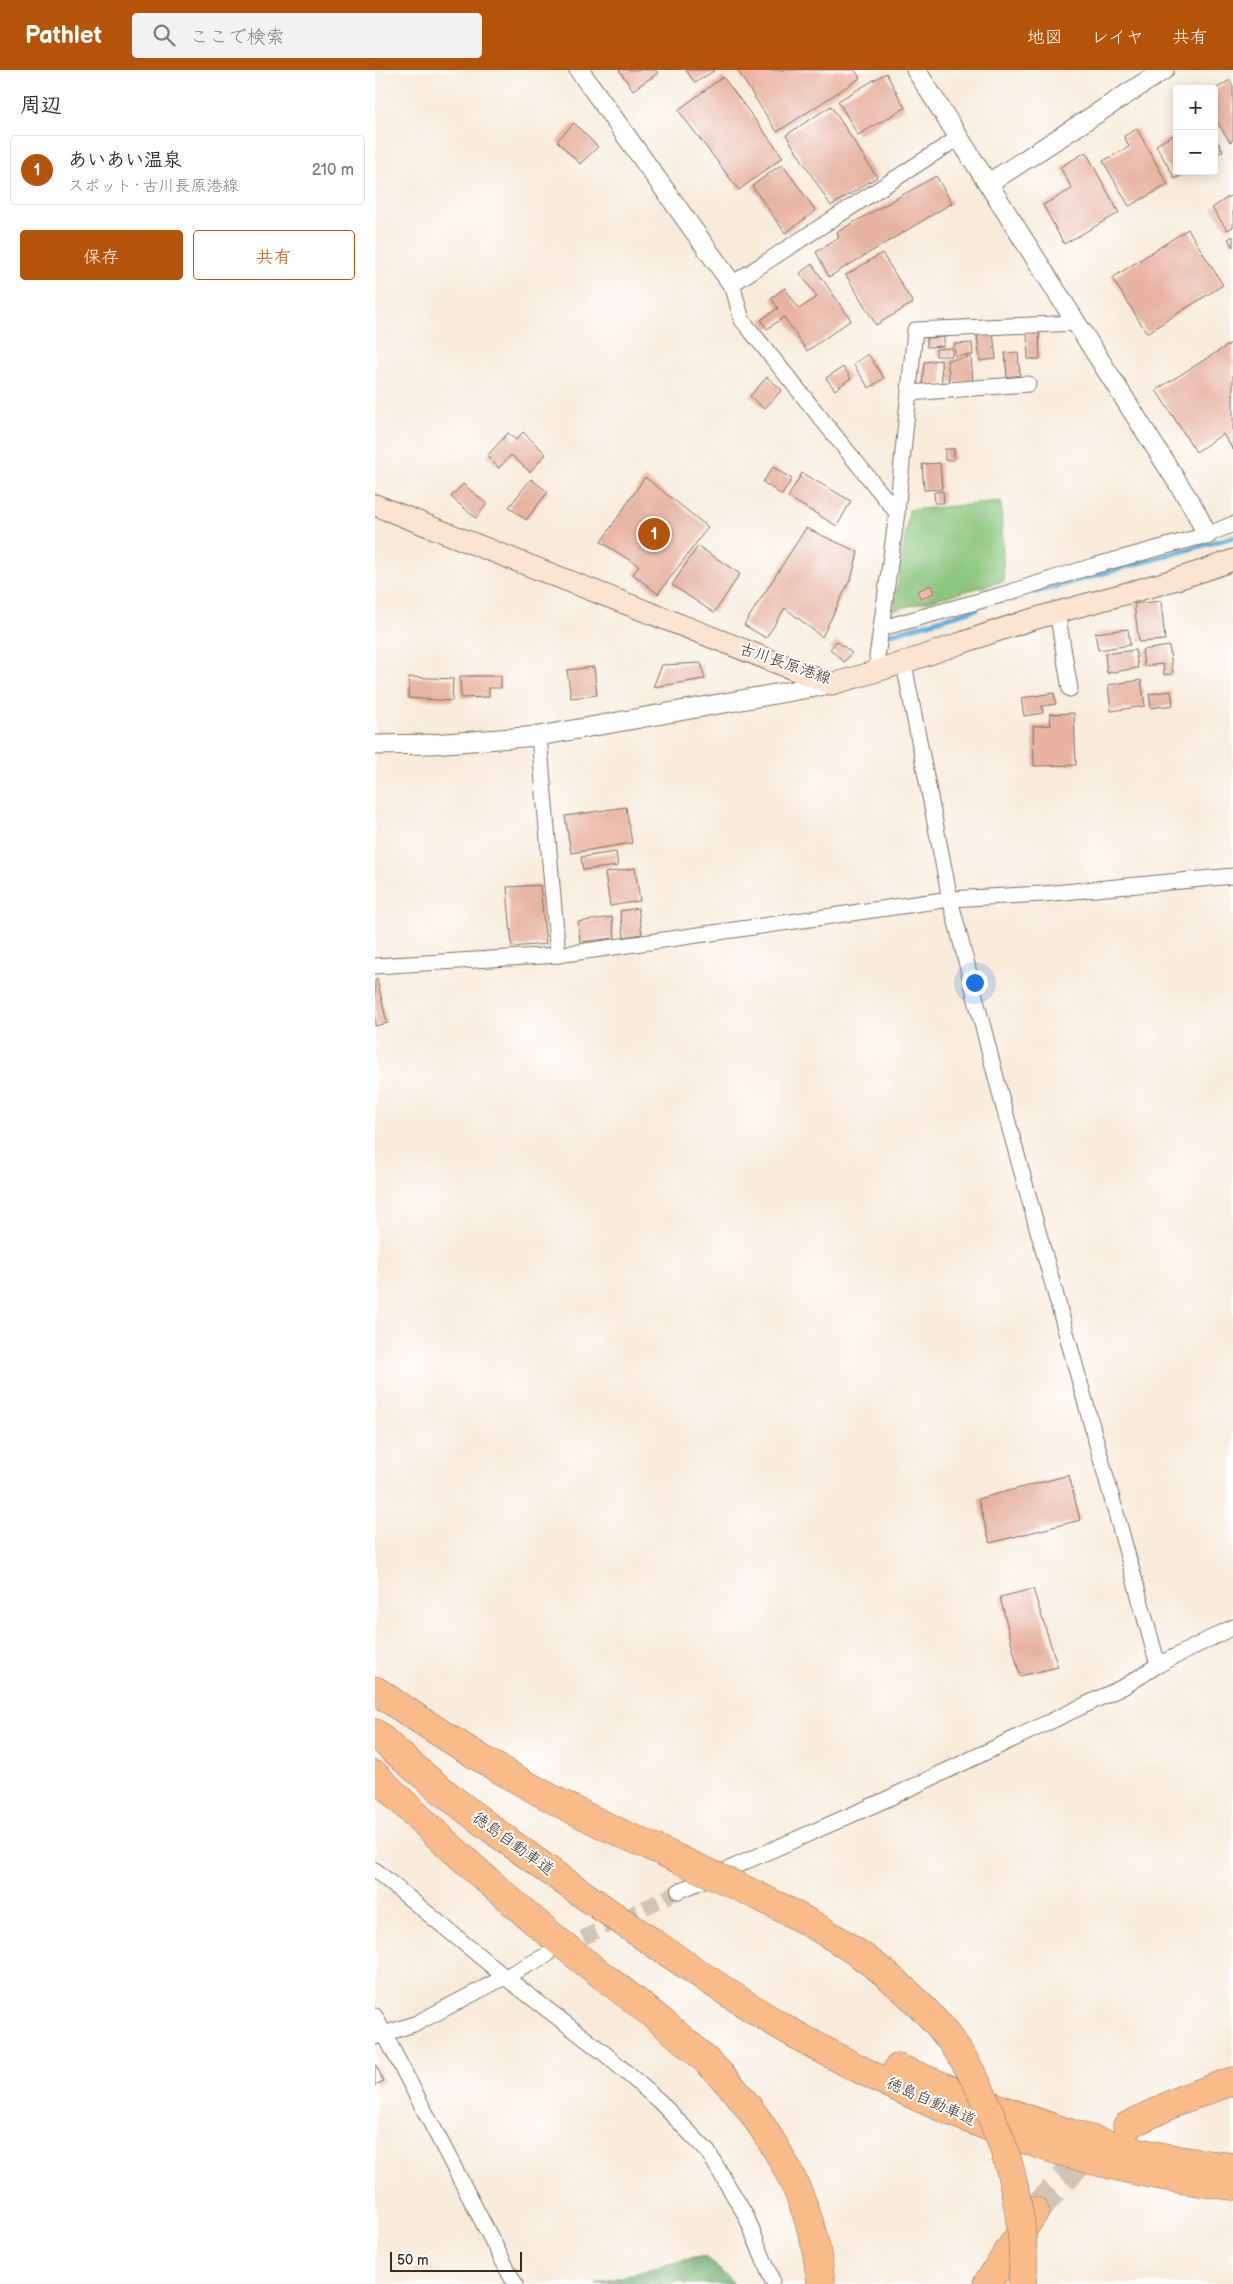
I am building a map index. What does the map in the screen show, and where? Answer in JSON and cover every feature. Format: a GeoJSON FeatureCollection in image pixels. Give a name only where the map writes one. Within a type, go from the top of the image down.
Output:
{"type":"FeatureCollection","features":[{"type":"Feature","properties":{"kind":"highway"},"geometry":{"type":"LineString","coordinates":[[375,1690],[471,1752],[613,1830],[755,1895],[850,1948],[882,1970],[908,1993],[959,2053],[974,2077],[1005,2149],[1016,2202],[1023,2252],[1022,2284]]}},
{"type":"Feature","properties":{"kind":"highway","name":"徳島自動車道"},"geometry":{"type":"LineString","coordinates":[[375,1733],[474,1816],[542,1867],[733,1996],[841,2060],[954,2113],[1053,2139],[1233,2167]]}},
{"type":"Feature","properties":{"kind":"highway"},"geometry":{"type":"LineString","coordinates":[[375,1775],[417,1817],[551,1936],[655,2018],[720,2074],[778,2150],[793,2180],[813,2232],[821,2284]]}},
{"type":"Feature","properties":{"kind":"highway"},"geometry":{"type":"LineString","coordinates":[[1127,2126],[1180,2100],[1233,2081]]}},
{"type":"Feature","properties":{"kind":"highway","name":"徳島自動車道"},"geometry":{"type":"LineString","coordinates":[[1053,2139],[1124,2169],[1195,2182],[1233,2186]]}},
{"type":"Feature","properties":{"kind":"highway"},"geometry":{"type":"LineString","coordinates":[[987,2284],[1035,2211]]}},
{"type":"Feature","properties":{"kind":"main road","name":"古川長原港線"},"geometry":{"type":"LineString","coordinates":[[375,505],[831,684],[879,672],[1057,612],[1187,577],[1233,560]]}},
{"type":"Feature","properties":{"kind":"street"},"geometry":{"type":"LineString","coordinates":[[579,70],[732,284],[742,320],[897,512]]}},
{"type":"Feature","properties":{"kind":"street"},"geometry":{"type":"LineString","coordinates":[[916,70],[1195,510],[1207,536]]}},
{"type":"Feature","properties":{"kind":"street"},"geometry":{"type":"LineString","coordinates":[[989,183],[1164,70]]}},
{"type":"Feature","properties":{"kind":"street"},"geometry":{"type":"LineString","coordinates":[[732,284],[958,138]]}},
{"type":"Feature","properties":{"kind":"street"},"geometry":{"type":"LineString","coordinates":[[879,672],[877,657],[897,512],[915,330],[1077,323]]}},
{"type":"Feature","properties":{"kind":"street"},"geometry":{"type":"LineString","coordinates":[[909,393],[1028,384]]}},
{"type":"Feature","properties":{"kind":"street"},"geometry":{"type":"LineString","coordinates":[[882,628],[1001,595],[1093,566],[1207,536],[1233,524]]}},
{"type":"Feature","properties":{"kind":"street"},"geometry":{"type":"LineString","coordinates":[[1057,612],[1070,689]]}},
{"type":"Feature","properties":{"kind":"street"},"geometry":{"type":"LineString","coordinates":[[904,664],[950,900],[1001,1097],[1158,1665]]}},
{"type":"Feature","properties":{"kind":"street"},"geometry":{"type":"LineString","coordinates":[[375,745],[432,744],[539,736],[831,684]]}},
{"type":"Feature","properties":{"kind":"street"},"geometry":{"type":"LineString","coordinates":[[539,736],[558,955]]}},
{"type":"Feature","properties":{"kind":"street"},"geometry":{"type":"LineString","coordinates":[[375,966],[558,955],[950,900],[1043,894],[1233,876]]}},
{"type":"Feature","properties":{"kind":"street"},"geometry":{"type":"LineString","coordinates":[[679,1891],[885,1800],[1125,1686],[1158,1665],[1233,1627]]}},
{"type":"Feature","properties":{"kind":"street"},"geometry":{"type":"LineString","coordinates":[[375,1870],[505,1977],[611,2059],[659,2101],[708,2152],[746,2216],[772,2280]]}},
{"type":"Feature","properties":{"kind":"street"},"geometry":{"type":"LineString","coordinates":[[379,2036],[417,2023],[547,1955]]}},
{"type":"Feature","properties":{"kind":"street"},"geometry":{"type":"LineString","coordinates":[[375,2016],[379,2036],[515,2284]]}},
{"type":"Feature","properties":{"kind":"green space"},"geometry":{"type":"Polygon","coordinates":[[[1001,502],[1004,581],[894,610],[909,510],[1001,502]]]}},
{"type":"Feature","properties":{"kind":"green space"},"geometry":{"type":"Polygon","coordinates":[[[706,2256],[734,2284],[685,2284],[682,2281],[666,2284],[595,2284],[683,2260],[706,2256]]]}},
{"type":"Feature","properties":{"kind":"building"},"geometry":{"type":"Polygon","coordinates":[[[619,70],[655,70],[658,73],[633,90],[619,70]]]}},
{"type":"Feature","properties":{"kind":"building"},"geometry":{"type":"Polygon","coordinates":[[[686,70],[715,70],[695,83],[686,70]]]}},
{"type":"Feature","properties":{"kind":"building"},"geometry":{"type":"Polygon","coordinates":[[[737,70],[855,70],[860,78],[777,132],[737,70]]]}},
{"type":"Feature","properties":{"kind":"building"},"geometry":{"type":"Polygon","coordinates":[[[886,73],[905,108],[858,135],[838,101],[886,73]]]}},
{"type":"Feature","properties":{"kind":"building"},"geometry":{"type":"Polygon","coordinates":[[[723,77],[783,157],[739,190],[678,110],[723,77]]]}},
{"type":"Feature","properties":{"kind":"building"},"geometry":{"type":"Polygon","coordinates":[[[1230,80],[1233,86],[1233,140],[1230,142],[1218,123],[1218,88],[1230,80]]]}},
{"type":"Feature","properties":{"kind":"building"},"geometry":{"type":"Polygon","coordinates":[[[831,106],[877,177],[831,206],[786,135],[831,106]]]}},
{"type":"Feature","properties":{"kind":"building"},"geometry":{"type":"Polygon","coordinates":[[[574,123],[598,147],[580,164],[557,141],[574,123]]]}},
{"type":"Feature","properties":{"kind":"building"},"geometry":{"type":"Polygon","coordinates":[[[1137,129],[1168,185],[1129,206],[1103,161],[1129,147],[1124,136],[1137,129]]]}},
{"type":"Feature","properties":{"kind":"building"},"geometry":{"type":"Polygon","coordinates":[[[1173,135],[1173,175],[1182,175],[1175,179],[1156,145],[1173,135]]]}},
{"type":"Feature","properties":{"kind":"building"},"geometry":{"type":"Polygon","coordinates":[[[1218,143],[1223,151],[1218,154],[1218,143]]]}},
{"type":"Feature","properties":{"kind":"building"},"geometry":{"type":"Polygon","coordinates":[[[1086,152],[1119,213],[1064,244],[1043,205],[1072,189],[1060,167],[1086,152]]]}},
{"type":"Feature","properties":{"kind":"building"},"geometry":{"type":"Polygon","coordinates":[[[782,164],[816,211],[785,233],[752,186],[782,164]]]}},
{"type":"Feature","properties":{"kind":"building"},"geometry":{"type":"Polygon","coordinates":[[[936,176],[952,203],[829,277],[816,252],[839,238],[837,232],[936,176]]]}},
{"type":"Feature","properties":{"kind":"building"},"geometry":{"type":"Polygon","coordinates":[[[1233,194],[1233,227],[1227,230],[1212,208],[1233,194]]]}},
{"type":"Feature","properties":{"kind":"building"},"geometry":{"type":"Polygon","coordinates":[[[1188,229],[1223,285],[1147,333],[1112,278],[1188,229]]]}},
{"type":"Feature","properties":{"kind":"building"},"geometry":{"type":"Polygon","coordinates":[[[1233,236],[1233,247],[1228,239],[1233,236]]]}},
{"type":"Feature","properties":{"kind":"building"},"geometry":{"type":"Polygon","coordinates":[[[882,253],[913,303],[876,325],[846,275],[882,253]]]}},
{"type":"Feature","properties":{"kind":"building"},"geometry":{"type":"Polygon","coordinates":[[[812,264],[851,320],[807,351],[784,317],[767,329],[761,320],[778,308],[771,298],[785,288],[799,309],[817,297],[800,273],[812,264]]]}},
{"type":"Feature","properties":{"kind":"building"},"geometry":{"type":"Polygon","coordinates":[[[1039,330],[1040,359],[1028,359],[1027,331],[1039,330]]]}},
{"type":"Feature","properties":{"kind":"building"},"geometry":{"type":"Polygon","coordinates":[[[993,333],[996,359],[980,361],[977,334],[993,333]]]}},
{"type":"Feature","properties":{"kind":"building"},"geometry":{"type":"Polygon","coordinates":[[[944,337],[944,346],[927,347],[927,338],[944,337]]]}},
{"type":"Feature","properties":{"kind":"building"},"geometry":{"type":"Polygon","coordinates":[[[1233,342],[1233,450],[1223,434],[1196,452],[1156,390],[1233,342]]]}},
{"type":"Feature","properties":{"kind":"building"},"geometry":{"type":"Polygon","coordinates":[[[972,343],[973,355],[955,356],[954,344],[972,343]]]}},
{"type":"Feature","properties":{"kind":"building"},"geometry":{"type":"Polygon","coordinates":[[[952,348],[952,356],[936,356],[936,349],[952,348]]]}},
{"type":"Feature","properties":{"kind":"building"},"geometry":{"type":"Polygon","coordinates":[[[1018,352],[1020,375],[1007,377],[1005,353],[1018,352]]]}},
{"type":"Feature","properties":{"kind":"building"},"geometry":{"type":"Polygon","coordinates":[[[868,354],[884,378],[869,388],[853,364],[868,354]]]}},
{"type":"Feature","properties":{"kind":"building"},"geometry":{"type":"Polygon","coordinates":[[[971,357],[973,381],[950,383],[947,360],[971,357]]]}},
{"type":"Feature","properties":{"kind":"building"},"geometry":{"type":"Polygon","coordinates":[[[941,360],[942,384],[922,387],[924,362],[941,360]]]}},
{"type":"Feature","properties":{"kind":"building"},"geometry":{"type":"Polygon","coordinates":[[[843,367],[851,378],[835,390],[826,378],[843,367]]]}},
{"type":"Feature","properties":{"kind":"building"},"geometry":{"type":"Polygon","coordinates":[[[767,377],[782,390],[764,409],[750,396],[767,377]]]}},
{"type":"Feature","properties":{"kind":"building"},"geometry":{"type":"Polygon","coordinates":[[[523,432],[546,454],[530,472],[511,455],[499,468],[487,456],[508,433],[516,440],[523,432]]]}},
{"type":"Feature","properties":{"kind":"building"},"geometry":{"type":"Polygon","coordinates":[[[945,449],[954,449],[954,460],[945,460],[945,449]]]}},
{"type":"Feature","properties":{"kind":"building"},"geometry":{"type":"Polygon","coordinates":[[[940,463],[942,489],[924,490],[922,464],[940,463]]]}},
{"type":"Feature","properties":{"kind":"building"},"geometry":{"type":"Polygon","coordinates":[[[773,467],[792,479],[782,495],[763,482],[773,467]]]}},
{"type":"Feature","properties":{"kind":"building"},"geometry":{"type":"Polygon","coordinates":[[[802,473],[851,501],[837,526],[788,497],[802,473]]]}},
{"type":"Feature","properties":{"kind":"building"},"geometry":{"type":"Polygon","coordinates":[[[645,477],[708,527],[658,594],[633,574],[639,566],[601,542],[645,477]]]}},
{"type":"Feature","properties":{"kind":"building"},"geometry":{"type":"Polygon","coordinates":[[[531,479],[548,492],[526,520],[509,507],[531,479]]]}},
{"type":"Feature","properties":{"kind":"building"},"geometry":{"type":"Polygon","coordinates":[[[463,484],[487,504],[476,518],[451,497],[463,484]]]}},
{"type":"Feature","properties":{"kind":"building"},"geometry":{"type":"Polygon","coordinates":[[[943,491],[944,503],[935,503],[934,492],[943,491]]]}},
{"type":"Feature","properties":{"kind":"building"},"geometry":{"type":"Polygon","coordinates":[[[806,528],[858,552],[852,576],[822,637],[785,608],[766,638],[744,625],[806,528]]]}},
{"type":"Feature","properties":{"kind":"building"},"geometry":{"type":"Polygon","coordinates":[[[698,546],[740,574],[714,613],[672,585],[698,546]]]}},
{"type":"Feature","properties":{"kind":"building"},"geometry":{"type":"Polygon","coordinates":[[[931,585],[934,593],[921,599],[917,591],[931,585]]]}},
{"type":"Feature","properties":{"kind":"building"},"geometry":{"type":"Polygon","coordinates":[[[1161,601],[1165,640],[1139,642],[1134,604],[1161,601]]]}},
{"type":"Feature","properties":{"kind":"building"},"geometry":{"type":"Polygon","coordinates":[[[1128,629],[1130,645],[1098,650],[1095,633],[1128,629]]]}},
{"type":"Feature","properties":{"kind":"building"},"geometry":{"type":"Polygon","coordinates":[[[837,641],[852,653],[844,662],[830,649],[837,641]]]}},
{"type":"Feature","properties":{"kind":"building"},"geometry":{"type":"Polygon","coordinates":[[[1169,646],[1173,674],[1164,675],[1163,664],[1144,666],[1142,650],[1169,646]]]}},
{"type":"Feature","properties":{"kind":"building"},"geometry":{"type":"Polygon","coordinates":[[[1135,650],[1138,668],[1107,673],[1105,654],[1135,650]]]}},
{"type":"Feature","properties":{"kind":"building"},"geometry":{"type":"Polygon","coordinates":[[[701,663],[705,679],[653,687],[662,665],[701,663]]]}},
{"type":"Feature","properties":{"kind":"building"},"geometry":{"type":"Polygon","coordinates":[[[594,667],[597,695],[571,698],[567,670],[594,667]]]}},
{"type":"Feature","properties":{"kind":"building"},"geometry":{"type":"Polygon","coordinates":[[[460,676],[501,676],[501,688],[489,688],[489,697],[461,698],[460,676]]]}},
{"type":"Feature","properties":{"kind":"building"},"geometry":{"type":"Polygon","coordinates":[[[409,677],[453,679],[452,701],[408,698],[409,677]]]}},
{"type":"Feature","properties":{"kind":"building"},"geometry":{"type":"Polygon","coordinates":[[[1141,680],[1145,706],[1111,711],[1108,685],[1141,680]]]}},
{"type":"Feature","properties":{"kind":"building"},"geometry":{"type":"Polygon","coordinates":[[[1171,691],[1173,705],[1151,708],[1149,694],[1171,691]]]}},
{"type":"Feature","properties":{"kind":"building"},"geometry":{"type":"Polygon","coordinates":[[[1054,693],[1056,704],[1042,706],[1043,713],[1024,716],[1021,698],[1054,693]]]}},
{"type":"Feature","properties":{"kind":"building"},"geometry":{"type":"Polygon","coordinates":[[[1074,713],[1076,765],[1034,766],[1033,726],[1051,725],[1050,714],[1074,713]]]}},
{"type":"Feature","properties":{"kind":"building"},"geometry":{"type":"Polygon","coordinates":[[[626,807],[632,843],[571,853],[565,816],[626,807]]]}},
{"type":"Feature","properties":{"kind":"building"},"geometry":{"type":"Polygon","coordinates":[[[616,852],[618,866],[583,870],[581,857],[616,852]]]}},
{"type":"Feature","properties":{"kind":"building"},"geometry":{"type":"Polygon","coordinates":[[[635,868],[640,901],[610,906],[605,873],[635,868]]]}},
{"type":"Feature","properties":{"kind":"building"},"geometry":{"type":"Polygon","coordinates":[[[540,885],[546,944],[512,947],[507,887],[540,885]]]}},
{"type":"Feature","properties":{"kind":"building"},"geometry":{"type":"Polygon","coordinates":[[[638,908],[642,934],[624,937],[620,911],[638,908]]]}},
{"type":"Feature","properties":{"kind":"building"},"geometry":{"type":"Polygon","coordinates":[[[612,917],[615,938],[580,942],[578,922],[612,917]]]}},
{"type":"Feature","properties":{"kind":"building"},"geometry":{"type":"Polygon","coordinates":[[[377,979],[387,1023],[375,1026],[375,980],[377,979]]]}},
{"type":"Feature","properties":{"kind":"building"},"geometry":{"type":"Polygon","coordinates":[[[1069,1475],[1080,1520],[990,1543],[978,1499],[1069,1475]]]}},
{"type":"Feature","properties":{"kind":"building"},"geometry":{"type":"Polygon","coordinates":[[[1033,1589],[1058,1667],[1020,1676],[1000,1597],[1033,1589]]]}},
{"type":"Feature","properties":{"kind":"building"},"geometry":{"type":"Polygon","coordinates":[[[375,2063],[384,2082],[375,2086],[375,2063]]]}},
{"type":"Feature","properties":{"kind":"waterway"},"geometry":{"type":"LineString","coordinates":[[1036,592],[1233,537]]}},
{"type":"Feature","properties":{"kind":"waterway"},"geometry":{"type":"LineString","coordinates":[[891,634],[977,609]]}},
{"type":"Feature","properties":{"kind":"tunnel"},"geometry":{"type":"LineString","coordinates":[[562,1948],[679,1891]]}},
{"type":"Feature","properties":{"kind":"tunnel"},"geometry":{"type":"LineString","coordinates":[[1035,2211],[1074,2167],[1101,2146]]}},
{"type":"Feature","properties":{"kind":"place","name":"あいあい温泉"},"geometry":{"type":"Point","coordinates":[654,534]}}]}
